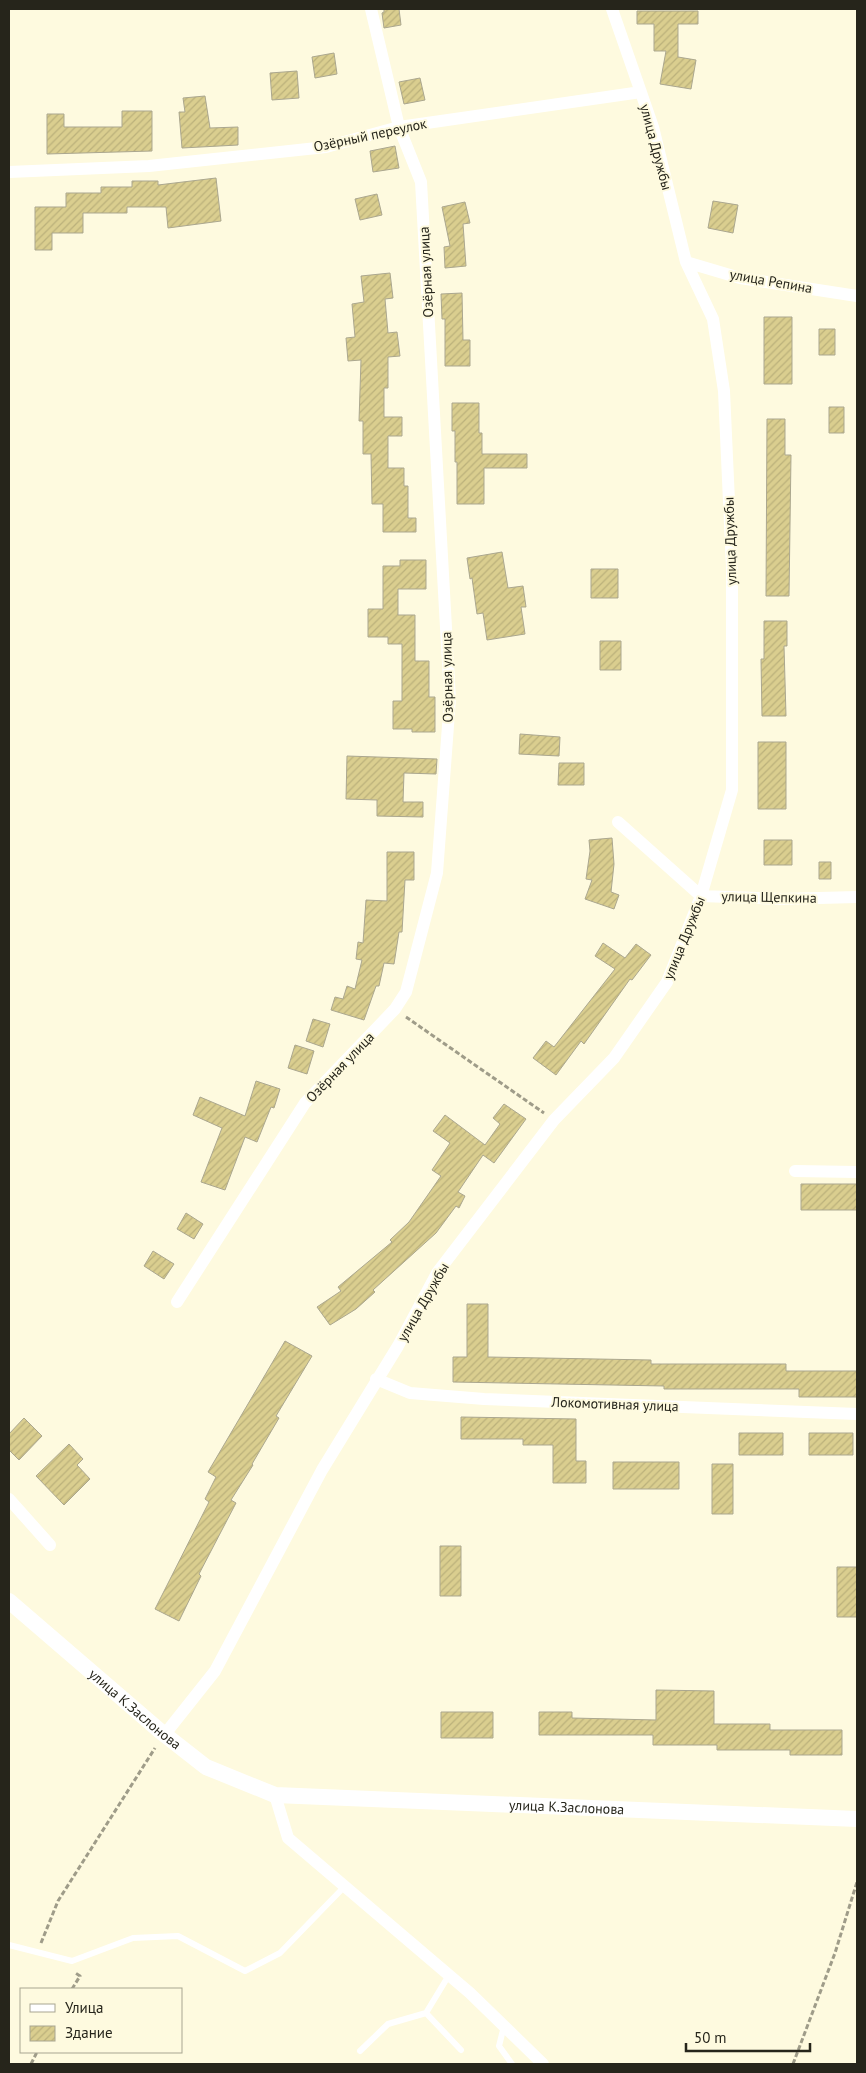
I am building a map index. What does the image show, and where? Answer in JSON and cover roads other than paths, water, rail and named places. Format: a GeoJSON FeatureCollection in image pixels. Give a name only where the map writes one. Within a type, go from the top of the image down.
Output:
{"type":"FeatureCollection","features":[{"type":"Feature","properties":{"kind":"street","name":"Озёрная улица"},"geometry":{"type":"LineString","coordinates":[[178,1302],[305,1103],[395,1009],[406,992],[437,873],[450,699],[421,182],[399,127],[371,9]]}},
{"type":"Feature","properties":{"kind":"street","name":"улица Дружбы"},"geometry":{"type":"LineString","coordinates":[[165,1734],[215,1671],[322,1470],[376,1379],[398,1346],[437,1273],[554,1120],[614,1058],[667,982],[701,896],[732,790],[732,568],[724,391],[713,319],[686,262],[653,127],[612,9]]}},
{"type":"Feature","properties":{"kind":"street","name":"Озёрный переулок"},"geometry":{"type":"LineString","coordinates":[[9,172],[149,166],[326,147],[399,127],[641,92]]}},
{"type":"Feature","properties":{"kind":"street","name":"улица Репина"},"geometry":{"type":"LineString","coordinates":[[686,262],[740,278],[857,296]]}},
{"type":"Feature","properties":{"kind":"street","name":"улица Щепкина"},"geometry":{"type":"LineString","coordinates":[[618,822],[701,896],[781,900],[857,897]]}},
{"type":"Feature","properties":{"kind":"street"},"geometry":{"type":"LineString","coordinates":[[795,1171],[857,1172]]}},
{"type":"Feature","properties":{"kind":"street","name":"Локомотивная улица"},"geometry":{"type":"LineString","coordinates":[[376,1379],[410,1393],[475,1398],[857,1414]]}},
{"type":"Feature","properties":{"kind":"street"},"geometry":{"type":"LineString","coordinates":[[9,1499],[50,1545]]}},
{"type":"Feature","properties":{"kind":"street","name":"улица К.Заслонова"},"geometry":{"type":"LineString","coordinates":[[9,1601],[206,1767],[275,1795],[857,1819]]}},
{"type":"Feature","properties":{"kind":"street"},"geometry":{"type":"LineString","coordinates":[[275,1795],[288,1838],[346,1885],[449,1975],[543,2064]]}},
{"type":"Feature","properties":{"kind":"lane"},"geometry":{"type":"LineString","coordinates":[[9,1945],[72,1961],[133,1938],[178,1936],[245,1971],[280,1953],[346,1885]]}},
{"type":"Feature","properties":{"kind":"lane"},"geometry":{"type":"LineString","coordinates":[[360,2051],[388,2024],[426,2013],[449,1975]]}},
{"type":"Feature","properties":{"kind":"lane"},"geometry":{"type":"LineString","coordinates":[[426,2013],[461,2050]]}},
{"type":"Feature","properties":{"kind":"lane"},"geometry":{"type":"LineString","coordinates":[[504,2026],[499,2046],[512,2064]]}}]}
